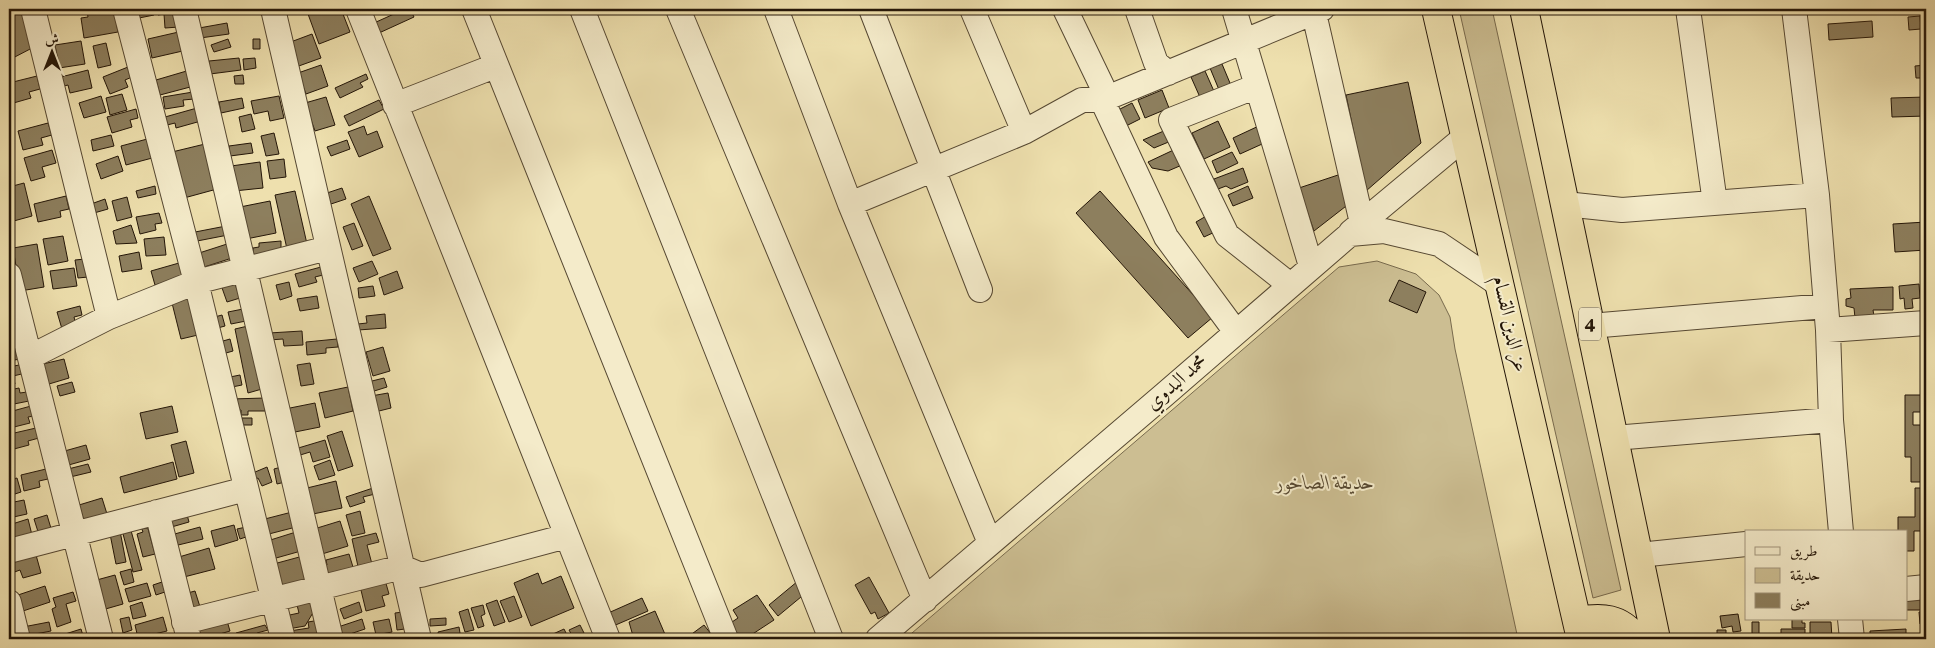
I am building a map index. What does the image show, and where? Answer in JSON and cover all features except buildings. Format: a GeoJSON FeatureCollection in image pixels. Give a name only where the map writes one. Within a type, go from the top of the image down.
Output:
{"type":"FeatureCollection","features":[{"type":"Feature","properties":{"kind":"highway","name":"عز الدين القسام"},"geometry":{"type":"LineString","coordinates":[[1436,9],[1579,630]]}},
{"type":"Feature","properties":{"kind":"highway","name":"4"},"geometry":{"type":"LineString","coordinates":[[1529,12],[1565,204],[1656,639]]}},
{"type":"Feature","properties":{"kind":"highway"},"geometry":{"type":"LineString","coordinates":[[1579,630],[1594,619],[1616,621],[1636,639]]}},
{"type":"Feature","properties":{"kind":"street"},"geometry":{"type":"LineString","coordinates":[[37,9],[33,9],[109,317]]}},
{"type":"Feature","properties":{"kind":"street"},"geometry":{"type":"LineString","coordinates":[[125,9],[196,282],[283,639]]}},
{"type":"Feature","properties":{"kind":"street"},"geometry":{"type":"LineString","coordinates":[[184,9],[331,639]]}},
{"type":"Feature","properties":{"kind":"street"},"geometry":{"type":"LineString","coordinates":[[273,9],[419,639]]}},
{"type":"Feature","properties":{"kind":"street"},"geometry":{"type":"LineString","coordinates":[[358,9],[608,639]]}},
{"type":"Feature","properties":{"kind":"street"},"geometry":{"type":"LineString","coordinates":[[474,9],[495,66],[726,639]]}},
{"type":"Feature","properties":{"kind":"street"},"geometry":{"type":"LineString","coordinates":[[582,9],[831,639]]}},
{"type":"Feature","properties":{"kind":"street"},"geometry":{"type":"LineString","coordinates":[[678,9],[925,600]]}},
{"type":"Feature","properties":{"kind":"street"},"geometry":{"type":"LineString","coordinates":[[776,9],[850,204],[990,543]]}},
{"type":"Feature","properties":{"kind":"street"},"geometry":{"type":"LineString","coordinates":[[871,9],[980,290]]}},
{"type":"Feature","properties":{"kind":"street"},"geometry":{"type":"LineString","coordinates":[[972,9],[1024,132]]}},
{"type":"Feature","properties":{"kind":"street"},"geometry":{"type":"LineString","coordinates":[[1065,9],[1102,86],[1102,100],[1166,237],[1236,332]]}},
{"type":"Feature","properties":{"kind":"street"},"geometry":{"type":"LineString","coordinates":[[1137,9],[1156,62],[1168,72]]}},
{"type":"Feature","properties":{"kind":"street"},"geometry":{"type":"LineString","coordinates":[[1234,9],[1311,266]]}},
{"type":"Feature","properties":{"kind":"street"},"geometry":{"type":"LineString","coordinates":[[1688,9],[1715,202]]}},
{"type":"Feature","properties":{"kind":"street"},"geometry":{"type":"LineString","coordinates":[[1794,9],[1817,195],[1828,330],[1831,420],[1841,530]]}},
{"type":"Feature","properties":{"kind":"street"},"geometry":{"type":"LineString","coordinates":[[850,204],[1024,132],[1082,100],[1102,100],[1316,10],[1356,228],[1384,231],[1440,244],[1500,285]]}},
{"type":"Feature","properties":{"kind":"street"},"geometry":{"type":"LineString","coordinates":[[395,105],[495,66]]}},
{"type":"Feature","properties":{"kind":"street"},"geometry":{"type":"LineString","coordinates":[[1257,86],[1171,120],[1227,235],[1290,285]]}},
{"type":"Feature","properties":{"kind":"street","name":"محمد البدوي"},"geometry":{"type":"LineString","coordinates":[[878,639],[1311,266],[1466,137]]}},
{"type":"Feature","properties":{"kind":"street"},"geometry":{"type":"LineString","coordinates":[[1565,204],[1622,210],[1817,195]]}},
{"type":"Feature","properties":{"kind":"street"},"geometry":{"type":"LineString","coordinates":[[30,357],[109,317],[196,282],[328,248]]}},
{"type":"Feature","properties":{"kind":"street"},"geometry":{"type":"LineString","coordinates":[[9,275],[101,639]]}},
{"type":"Feature","properties":{"kind":"street"},"geometry":{"type":"LineString","coordinates":[[1590,326],[1826,306]]}},
{"type":"Feature","properties":{"kind":"street"},"geometry":{"type":"LineString","coordinates":[[1828,330],[1926,323]]}},
{"type":"Feature","properties":{"kind":"street"},"geometry":{"type":"LineString","coordinates":[[1614,438],[1831,420]]}},
{"type":"Feature","properties":{"kind":"street"},"geometry":{"type":"LineString","coordinates":[[9,551],[246,489]]}},
{"type":"Feature","properties":{"kind":"street"},"geometry":{"type":"LineString","coordinates":[[157,512],[187,631],[274,599],[402,567],[420,575],[567,536]]}},
{"type":"Feature","properties":{"kind":"street"},"geometry":{"type":"LineString","coordinates":[[1639,555],[1745,544]]}},
{"type":"Feature","properties":{"kind":"street"},"geometry":{"type":"LineString","coordinates":[[1908,589],[1926,587]]}},
{"type":"Feature","properties":{"kind":"street"},"geometry":{"type":"LineString","coordinates":[[9,602],[18,639]]}},
{"type":"Feature","properties":{"kind":"street"},"geometry":{"type":"LineString","coordinates":[[1850,620],[1852,639]]}},
{"type":"Feature","properties":{"kind":"green space"},"geometry":{"type":"Polygon","coordinates":[[[1459,9],[1492,9],[1621,590],[1593,598],[1459,9]]]}},
{"type":"Feature","properties":{"kind":"green space","name":"حديقة الصاخور"},"geometry":{"type":"Polygon","coordinates":[[[1377,261],[1416,274],[1439,295],[1450,317],[1455,349],[1518,639],[905,639],[1339,267],[1377,261]]]}}]}
